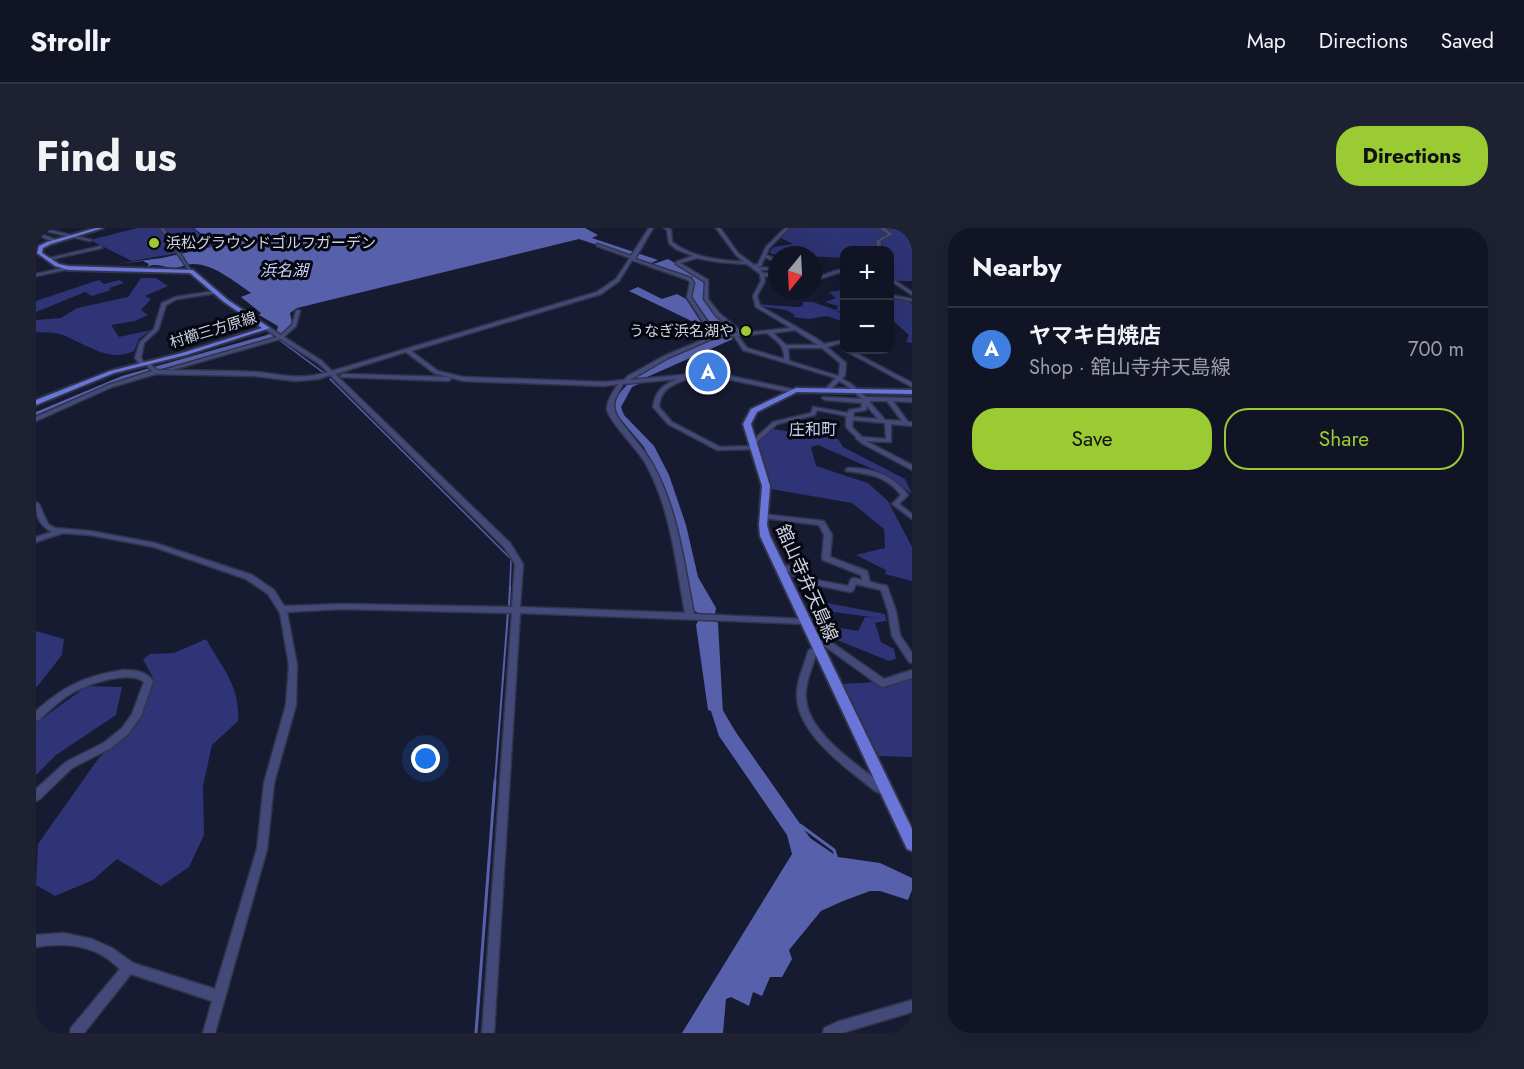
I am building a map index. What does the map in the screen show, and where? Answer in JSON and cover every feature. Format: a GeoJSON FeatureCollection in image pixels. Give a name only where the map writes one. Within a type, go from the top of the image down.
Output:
{"type":"FeatureCollection","features":[{"type":"Feature","properties":{"kind":"main road"},"geometry":{"type":"LineString","coordinates":[[101,228],[55,241],[38,249],[39,253],[68,268],[189,268]]}},
{"type":"Feature","properties":{"kind":"main road","name":"村櫛三方原線"},"geometry":{"type":"LineString","coordinates":[[189,268],[215,292],[269,330]]}},
{"type":"Feature","properties":{"kind":"main road","name":"村櫛三方原線"},"geometry":{"type":"LineString","coordinates":[[36,404],[107,374],[149,367],[269,330]]}},
{"type":"Feature","properties":{"kind":"main road","name":"舘山寺弁天島線"},"geometry":{"type":"LineString","coordinates":[[912,392],[794,390],[751,414],[747,424],[766,486],[764,532],[804,622],[912,844]]}},
{"type":"Feature","properties":{"kind":"street"},"geometry":{"type":"LineString","coordinates":[[36,228],[90,240]]}},
{"type":"Feature","properties":{"kind":"street"},"geometry":{"type":"LineString","coordinates":[[162,228],[189,268]]}},
{"type":"Feature","properties":{"kind":"street"},"geometry":{"type":"LineString","coordinates":[[215,292],[183,296],[164,304],[156,330],[142,342],[138,358],[149,367],[164,372],[255,374],[295,380],[331,373],[591,297],[614,284],[634,257],[651,228]]}},
{"type":"Feature","properties":{"kind":"street"},"geometry":{"type":"LineString","coordinates":[[666,228],[669,230],[672,244],[698,256],[756,268],[775,269],[775,260],[764,255]]}},
{"type":"Feature","properties":{"kind":"street"},"geometry":{"type":"LineString","coordinates":[[718,228],[735,252],[756,268],[768,273]]}},
{"type":"Feature","properties":{"kind":"street"},"geometry":{"type":"LineString","coordinates":[[756,268],[760,265],[770,245],[787,228]]}},
{"type":"Feature","properties":{"kind":"street"},"geometry":{"type":"LineString","coordinates":[[879,246],[878,241],[891,234],[881,228]]}},
{"type":"Feature","properties":{"kind":"street"},"geometry":{"type":"LineString","coordinates":[[904,228],[912,230]]}},
{"type":"Feature","properties":{"kind":"street"},"geometry":{"type":"LineString","coordinates":[[41,235],[55,241]]}},
{"type":"Feature","properties":{"kind":"street"},"geometry":{"type":"LineString","coordinates":[[598,245],[691,280],[689,297],[715,336]]}},
{"type":"Feature","properties":{"kind":"street"},"geometry":{"type":"LineString","coordinates":[[48,259],[102,247]]}},
{"type":"Feature","properties":{"kind":"street"},"geometry":{"type":"LineString","coordinates":[[698,256],[677,263],[707,281],[706,298],[718,315],[742,334]]}},
{"type":"Feature","properties":{"kind":"street"},"geometry":{"type":"LineString","coordinates":[[36,276],[68,268]]}},
{"type":"Feature","properties":{"kind":"street"},"geometry":{"type":"LineString","coordinates":[[756,268],[763,282],[755,297],[756,304],[824,346],[844,364],[839,379],[825,392]]}},
{"type":"Feature","properties":{"kind":"street"},"geometry":{"type":"LineString","coordinates":[[822,279],[840,271]]}},
{"type":"Feature","properties":{"kind":"street"},"geometry":{"type":"LineString","coordinates":[[894,281],[912,294]]}},
{"type":"Feature","properties":{"kind":"street"},"geometry":{"type":"LineString","coordinates":[[894,297],[912,300]]}},
{"type":"Feature","properties":{"kind":"street"},"geometry":{"type":"LineString","coordinates":[[164,372],[280,336],[294,326],[298,311]]}},
{"type":"Feature","properties":{"kind":"street"},"geometry":{"type":"LineString","coordinates":[[694,616],[673,528],[661,489],[641,450],[610,409],[611,400],[630,377],[666,357],[715,336],[795,329]]}},
{"type":"Feature","properties":{"kind":"street"},"geometry":{"type":"LineString","coordinates":[[269,330],[308,353],[331,373],[512,550],[520,571],[488,1033]]}},
{"type":"Feature","properties":{"kind":"street"},"geometry":{"type":"LineString","coordinates":[[769,332],[785,347],[786,362]]}},
{"type":"Feature","properties":{"kind":"street"},"geometry":{"type":"LineString","coordinates":[[733,335],[745,349],[839,379],[857,390],[864,401],[886,422],[889,441],[857,438]]}},
{"type":"Feature","properties":{"kind":"street"},"geometry":{"type":"LineString","coordinates":[[785,347],[824,346],[840,342]]}},
{"type":"Feature","properties":{"kind":"street"},"geometry":{"type":"LineString","coordinates":[[835,344],[840,346]]}},
{"type":"Feature","properties":{"kind":"street"},"geometry":{"type":"LineString","coordinates":[[408,351],[436,372],[451,377],[480,381],[626,382],[689,375],[724,375],[794,390]]}},
{"type":"Feature","properties":{"kind":"street"},"geometry":{"type":"LineString","coordinates":[[855,354],[912,386]]}},
{"type":"Feature","properties":{"kind":"street"},"geometry":{"type":"LineString","coordinates":[[36,419],[149,367]]}},
{"type":"Feature","properties":{"kind":"street"},"geometry":{"type":"LineString","coordinates":[[689,375],[659,393],[656,407],[665,419],[719,450],[753,446],[775,423],[809,415],[815,408],[849,417],[909,423]]}},
{"type":"Feature","properties":{"kind":"street"},"geometry":{"type":"LineString","coordinates":[[343,376],[445,379],[451,377]]}},
{"type":"Feature","properties":{"kind":"street"},"geometry":{"type":"LineString","coordinates":[[825,392],[864,401],[912,400]]}},
{"type":"Feature","properties":{"kind":"street"},"geometry":{"type":"LineString","coordinates":[[825,392],[829,410]]}},
{"type":"Feature","properties":{"kind":"street"},"geometry":{"type":"LineString","coordinates":[[864,401],[864,409],[850,411],[849,427],[857,438],[912,468]]}},
{"type":"Feature","properties":{"kind":"street"},"geometry":{"type":"LineString","coordinates":[[890,401],[909,423]]}},
{"type":"Feature","properties":{"kind":"street"},"geometry":{"type":"LineString","coordinates":[[848,470],[863,469],[881,475],[898,486],[905,495],[895,504],[912,517]]}},
{"type":"Feature","properties":{"kind":"street"},"geometry":{"type":"LineString","coordinates":[[36,504],[45,525],[60,532]]}},
{"type":"Feature","properties":{"kind":"street"},"geometry":{"type":"LineString","coordinates":[[764,516],[822,523],[828,535],[826,558],[864,573],[866,583]]}},
{"type":"Feature","properties":{"kind":"street"},"geometry":{"type":"LineString","coordinates":[[36,540],[60,532],[90,533],[179,552],[254,580],[271,592],[283,609],[293,665],[291,705],[269,783],[262,849],[209,1033]]}},
{"type":"Feature","properties":{"kind":"street"},"geometry":{"type":"LineString","coordinates":[[779,567],[790,569],[804,580],[850,589],[854,581],[887,591],[896,636],[912,660]]}},
{"type":"Feature","properties":{"kind":"street"},"geometry":{"type":"LineString","coordinates":[[283,609],[321,607],[516,610],[804,622]]}},
{"type":"Feature","properties":{"kind":"street"},"geometry":{"type":"LineString","coordinates":[[811,635],[825,642],[883,683],[912,674]]}},
{"type":"Feature","properties":{"kind":"street"},"geometry":{"type":"LineString","coordinates":[[818,650],[812,652],[802,691],[803,710],[840,757],[879,788],[885,790]]}},
{"type":"Feature","properties":{"kind":"street"},"geometry":{"type":"LineString","coordinates":[[36,717],[69,690],[93,680],[136,673],[144,675],[149,681],[136,716],[125,731],[108,745],[69,765],[36,796]]}},
{"type":"Feature","properties":{"kind":"street"},"geometry":{"type":"LineString","coordinates":[[36,941],[57,939],[84,942],[102,949],[129,967],[180,981],[219,997]]}},
{"type":"Feature","properties":{"kind":"street"},"geometry":{"type":"LineString","coordinates":[[76,1033],[129,967]]}},
{"type":"Feature","properties":{"kind":"street"},"geometry":{"type":"LineString","coordinates":[[829,1033],[837,1028],[912,1006]]}},
{"type":"Feature","properties":{"kind":"shaded area","name":"浜松グラウンドゴルフガーデン"},"geometry":{"type":"Polygon","coordinates":[[[138,228],[193,228],[214,247],[132,261],[90,240],[138,228]]]}},
{"type":"Feature","properties":{"kind":"shaded area"},"geometry":{"type":"Polygon","coordinates":[[[789,228],[912,228],[912,281],[894,281],[894,246],[840,246],[840,258],[822,257],[822,246],[780,246],[793,244],[781,238],[789,228]]]}},
{"type":"Feature","properties":{"kind":"shaded area"},"geometry":{"type":"Polygon","coordinates":[[[141,278],[156,278],[168,286],[145,296],[151,299],[141,310],[148,315],[135,321],[111,325],[119,337],[151,330],[139,339],[134,351],[115,355],[96,350],[60,334],[36,332],[36,320],[61,318],[77,308],[128,297],[141,278]]]}},
{"type":"Feature","properties":{"kind":"shaded area"},"geometry":{"type":"Polygon","coordinates":[[[99,280],[104,284],[119,280],[124,283],[92,296],[85,292],[36,312],[36,301],[99,280]]]}},
{"type":"Feature","properties":{"kind":"shaded area"},"geometry":{"type":"Polygon","coordinates":[[[840,291],[840,312],[836,311],[840,313],[840,321],[827,316],[809,319],[793,317],[795,315],[786,310],[757,304],[797,307],[803,306],[803,302],[813,302],[836,310],[838,306],[825,302],[836,298],[829,292],[840,291]]]}},
{"type":"Feature","properties":{"kind":"shaded area"},"geometry":{"type":"Polygon","coordinates":[[[894,298],[904,299],[912,304],[912,343],[906,342],[909,335],[894,322],[894,298]]]}},
{"type":"Feature","properties":{"kind":"shaded area"},"geometry":{"type":"Polygon","coordinates":[[[773,429],[838,439],[843,447],[905,479],[912,494],[884,474],[818,445],[811,447],[816,466],[868,483],[888,501],[912,547],[912,581],[885,574],[886,570],[856,555],[885,548],[884,529],[852,503],[771,489],[757,444],[773,429]]]}},
{"type":"Feature","properties":{"kind":"shaded area"},"geometry":{"type":"Polygon","coordinates":[[[827,603],[885,614],[886,620],[890,620],[875,623],[881,642],[894,649],[896,659],[889,661],[837,640],[830,632],[827,603]],[[833,612],[834,627],[858,631],[865,617],[879,618],[833,612]]]}},
{"type":"Feature","properties":{"kind":"shaded area"},"geometry":{"type":"Polygon","coordinates":[[[36,631],[64,639],[62,655],[36,688],[36,631]]]}},
{"type":"Feature","properties":{"kind":"shaded area"},"geometry":{"type":"Polygon","coordinates":[[[206,639],[233,687],[238,708],[238,721],[212,745],[203,786],[204,835],[189,867],[161,886],[117,859],[93,880],[55,896],[36,885],[38,844],[98,759],[133,725],[153,678],[143,659],[150,654],[174,653],[206,639]]]}},
{"type":"Feature","properties":{"kind":"shaded area"},"geometry":{"type":"Polygon","coordinates":[[[912,672],[912,757],[877,756],[841,684],[879,682],[912,672]]]}},
{"type":"Feature","properties":{"kind":"shaded area"},"geometry":{"type":"Polygon","coordinates":[[[87,686],[122,687],[116,715],[56,755],[36,775],[36,723],[87,686]]]}},
{"type":"Feature","properties":{"kind":"water","name":"浜名湖"},"geometry":{"type":"Polygon","coordinates":[[[194,228],[585,228],[598,235],[592,238],[658,260],[651,263],[579,239],[297,308],[290,313],[292,323],[283,332],[266,340],[111,383],[36,415],[36,412],[122,376],[267,335],[277,330],[278,326],[259,315],[261,313],[241,297],[251,293],[224,274],[209,267],[188,264],[175,268],[157,265],[147,267],[149,264],[143,261],[115,264],[162,258],[216,246],[194,228]]]}},
{"type":"Feature","properties":{"kind":"water"},"geometry":{"type":"Polygon","coordinates":[[[668,259],[702,279],[705,286],[703,298],[727,325],[728,334],[733,339],[645,378],[643,382],[632,387],[621,407],[624,415],[654,446],[669,475],[686,525],[698,577],[716,608],[714,620],[718,623],[723,714],[810,838],[838,857],[880,863],[912,878],[912,890],[908,900],[880,891],[870,891],[821,911],[789,950],[792,959],[782,977],[770,977],[762,996],[753,992],[749,1006],[731,997],[726,999],[723,1033],[682,1033],[792,854],[787,835],[719,736],[711,711],[708,710],[696,625],[699,619],[698,613],[692,609],[662,484],[644,447],[613,410],[617,398],[626,386],[640,375],[672,356],[717,337],[718,334],[692,297],[694,284],[691,278],[653,264],[668,259]]]}},
{"type":"Feature","properties":{"kind":"water"},"geometry":{"type":"Polygon","coordinates":[[[638,287],[662,299],[677,294],[686,299],[704,327],[629,291],[638,287]]]}},
{"type":"Feature","properties":{"kind":"waterway"},"geometry":{"type":"LineString","coordinates":[[278,339],[324,373]]}},
{"type":"Feature","properties":{"kind":"waterway"},"geometry":{"type":"LineString","coordinates":[[330,379],[511,559],[510,587]]}},
{"type":"Feature","properties":{"kind":"waterway"},"geometry":{"type":"LineString","coordinates":[[509,607],[510,586]]}},
{"type":"Feature","properties":{"kind":"waterway"},"geometry":{"type":"LineString","coordinates":[[495,782],[508,612]]}},
{"type":"Feature","properties":{"kind":"waterway"},"geometry":{"type":"LineString","coordinates":[[721,709],[738,738]]}},
{"type":"Feature","properties":{"kind":"waterway"},"geometry":{"type":"LineString","coordinates":[[476,1033],[495,781]]}},
{"type":"Feature","properties":{"kind":"waterway"},"geometry":{"type":"LineString","coordinates":[[800,825],[834,850],[836,856]]}},
{"type":"Feature","properties":{"kind":"place","name":"浜松グラウンドゴルフガーデン"},"geometry":{"type":"Point","coordinates":[154,243]}},
{"type":"Feature","properties":{"kind":"place","name":"うなぎ浜名湖や"},"geometry":{"type":"Point","coordinates":[746,331]}},
{"type":"Feature","properties":{"kind":"place","name":"ヤマキ白焼店"},"geometry":{"type":"Point","coordinates":[708,372]}},
{"type":"Feature","properties":{"kind":"district","name":"庄和町"},"geometry":{"type":"Point","coordinates":[813,429]}}]}
